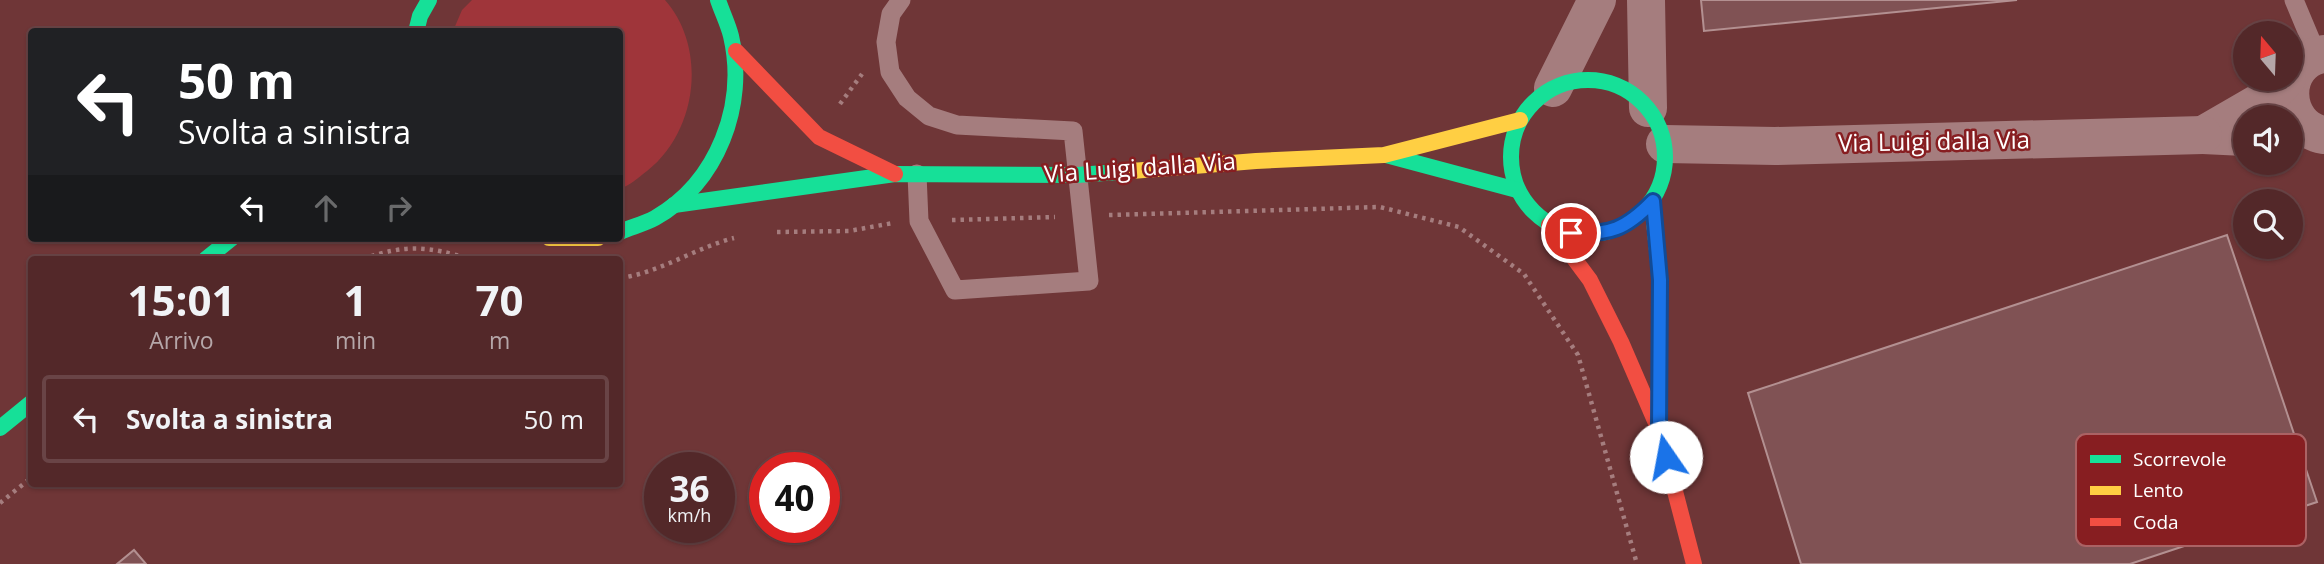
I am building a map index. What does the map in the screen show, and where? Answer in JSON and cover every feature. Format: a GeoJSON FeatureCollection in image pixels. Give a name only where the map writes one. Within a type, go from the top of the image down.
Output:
{"type":"FeatureCollection","features":[{"type":"Feature","properties":{"kind":"street"},"geometry":{"type":"LineString","coordinates":[[417,28],[429,0]]}},
{"type":"Feature","properties":{"kind":"street"},"geometry":{"type":"LineString","coordinates":[[623,231],[637,227],[674,205],[705,174],[726,137],[736,94],[736,51],[727,19],[718,0]]}},
{"type":"Feature","properties":{"kind":"street"},"geometry":{"type":"LineString","coordinates":[[1553,88],[1597,0]]}},
{"type":"Feature","properties":{"kind":"street"},"geometry":{"type":"LineString","coordinates":[[1646,0],[1648,108]]}},
{"type":"Feature","properties":{"kind":"street","name":"Via Luigi dalla Via"},"geometry":{"type":"LineString","coordinates":[[736,51],[819,137],[895,174]]}},
{"type":"Feature","properties":{"kind":"street"},"geometry":{"type":"LineString","coordinates":[[1549,225],[1571,233],[1594,234],[1617,229],[1637,218],[1653,201],[1661,182],[1665,144],[1659,125],[1648,108],[1633,94],[1594,80],[1572,81],[1553,88],[1534,102],[1520,120],[1511,142],[1510,167],[1517,190],[1530,210],[1549,225],[1590,281],[1621,342],[1659,430],[1694,564]]}},
{"type":"Feature","properties":{"kind":"street"},"geometry":{"type":"LineString","coordinates":[[2203,135],[2230,121],[2275,91]]}},
{"type":"Feature","properties":{"kind":"street"},"geometry":{"type":"LineString","coordinates":[[2290,91],[2291,109],[2312,137]]}},
{"type":"Feature","properties":{"kind":"street","name":"Via Luigi dalla Via"},"geometry":{"type":"LineString","coordinates":[[674,205],[895,174],[1077,175],[1256,161],[1384,155],[1520,120]]}},
{"type":"Feature","properties":{"kind":"street","name":"Via Luigi dalla Via"},"geometry":{"type":"LineString","coordinates":[[1665,144],[1775,146],[2233,136]]}},
{"type":"Feature","properties":{"kind":"street","name":"Via Luigi dalla Via"},"geometry":{"type":"LineString","coordinates":[[1384,155],[1517,190]]}},
{"type":"Feature","properties":{"kind":"street"},"geometry":{"type":"LineString","coordinates":[[1653,201],[1660,280],[1659,430]]}},
{"type":"Feature","properties":{"kind":"street"},"geometry":{"type":"LineString","coordinates":[[210,256],[227,242]]}},
{"type":"Feature","properties":{"kind":"street"},"geometry":{"type":"LineString","coordinates":[[0,428],[28,405]]}},
{"type":"Feature","properties":{"kind":"lane"},"geometry":{"type":"LineString","coordinates":[[901,0],[891,13],[886,42],[890,72],[907,98],[929,116],[957,125],[1073,131],[1089,281],[956,290],[919,221],[917,174]]}},
{"type":"Feature","properties":{"kind":"lane"},"geometry":{"type":"LineString","coordinates":[[2294,0],[2297,21]]}},
{"type":"Feature","properties":{"kind":"path"},"geometry":{"type":"LineString","coordinates":[[839,105],[886,42]]}},
{"type":"Feature","properties":{"kind":"path"},"geometry":{"type":"LineString","coordinates":[[919,221],[1380,207],[1460,227],[1524,274],[1578,355],[1637,564]]}},
{"type":"Feature","properties":{"kind":"path"},"geometry":{"type":"LineString","coordinates":[[371,256],[391,249],[435,249],[460,256]]}},
{"type":"Feature","properties":{"kind":"path"},"geometry":{"type":"LineString","coordinates":[[0,503],[28,480]]}},
{"type":"Feature","properties":{"kind":"shaded area"},"geometry":{"type":"Polygon","coordinates":[[[472,0],[665,0],[679,20],[691,65],[691,89],[686,113],[677,135],[664,154],[647,171],[623,187],[623,28],[454,28],[462,10],[472,0]]]}},
{"type":"Feature","properties":{"kind":"building"},"geometry":{"type":"Polygon","coordinates":[[[1701,0],[2017,0],[1704,31],[1701,0]]]}},
{"type":"Feature","properties":{"kind":"building"},"geometry":{"type":"Polygon","coordinates":[[[2227,235],[2294,434],[2076,434],[2076,546],[2184,546],[2130,564],[1801,564],[1748,393],[2227,235]]]}},
{"type":"Feature","properties":{"kind":"building"},"geometry":{"type":"Polygon","coordinates":[[[2306,469],[2317,502],[2306,506],[2306,469]]]}},
{"type":"Feature","properties":{"kind":"building"},"geometry":{"type":"Polygon","coordinates":[[[134,550],[146,564],[117,564],[134,550]]]}},
{"type":"Feature","properties":{"kind":"traffic: fast"},"geometry":{"type":"LineString","coordinates":[[417,28],[429,0]]}},
{"type":"Feature","properties":{"kind":"traffic: fast"},"geometry":{"type":"LineString","coordinates":[[623,231],[655,218],[677,203],[696,184],[723,139],[731,114],[735,62],[731,36],[718,0]]}},
{"type":"Feature","properties":{"kind":"traffic: fast"},"geometry":{"type":"LineString","coordinates":[[1588,80],[1618,86],[1643,102],[1659,127],[1665,157],[1659,187],[1643,212],[1618,228],[1588,234],[1558,228],[1533,212],[1517,187],[1511,157],[1517,127],[1533,102],[1558,86],[1588,80]]}},
{"type":"Feature","properties":{"kind":"traffic: fast"},"geometry":{"type":"LineString","coordinates":[[1386,155],[1517,190]]}},
{"type":"Feature","properties":{"kind":"traffic: fast"},"geometry":{"type":"LineString","coordinates":[[674,205],[895,174],[1077,175],[1119,172]]}},
{"type":"Feature","properties":{"kind":"traffic: fast"},"geometry":{"type":"LineString","coordinates":[[210,256],[227,242]]}},
{"type":"Feature","properties":{"kind":"traffic: fast"},"geometry":{"type":"LineString","coordinates":[[0,428],[28,405]]}},
{"type":"Feature","properties":{"kind":"traffic: slow"},"geometry":{"type":"LineString","coordinates":[[1119,172],[1256,161],[1384,155],[1520,120]]}},
{"type":"Feature","properties":{"kind":"traffic: slow"},"geometry":{"type":"LineString","coordinates":[[1652,201],[1660,280],[1659,414]]}},
{"type":"Feature","properties":{"kind":"traffic: jam"},"geometry":{"type":"LineString","coordinates":[[736,51],[819,137],[895,174]]}},
{"type":"Feature","properties":{"kind":"traffic: jam"},"geometry":{"type":"LineString","coordinates":[[1549,225],[1590,280],[1621,342],[1659,430],[1694,564]]}},
{"type":"Feature","properties":{"kind":"route"},"geometry":{"type":"LineString","coordinates":[[1571,233],[1594,234],[1617,229],[1637,218],[1653,201],[1660,280],[1659,430],[1666,457]]}}]}
